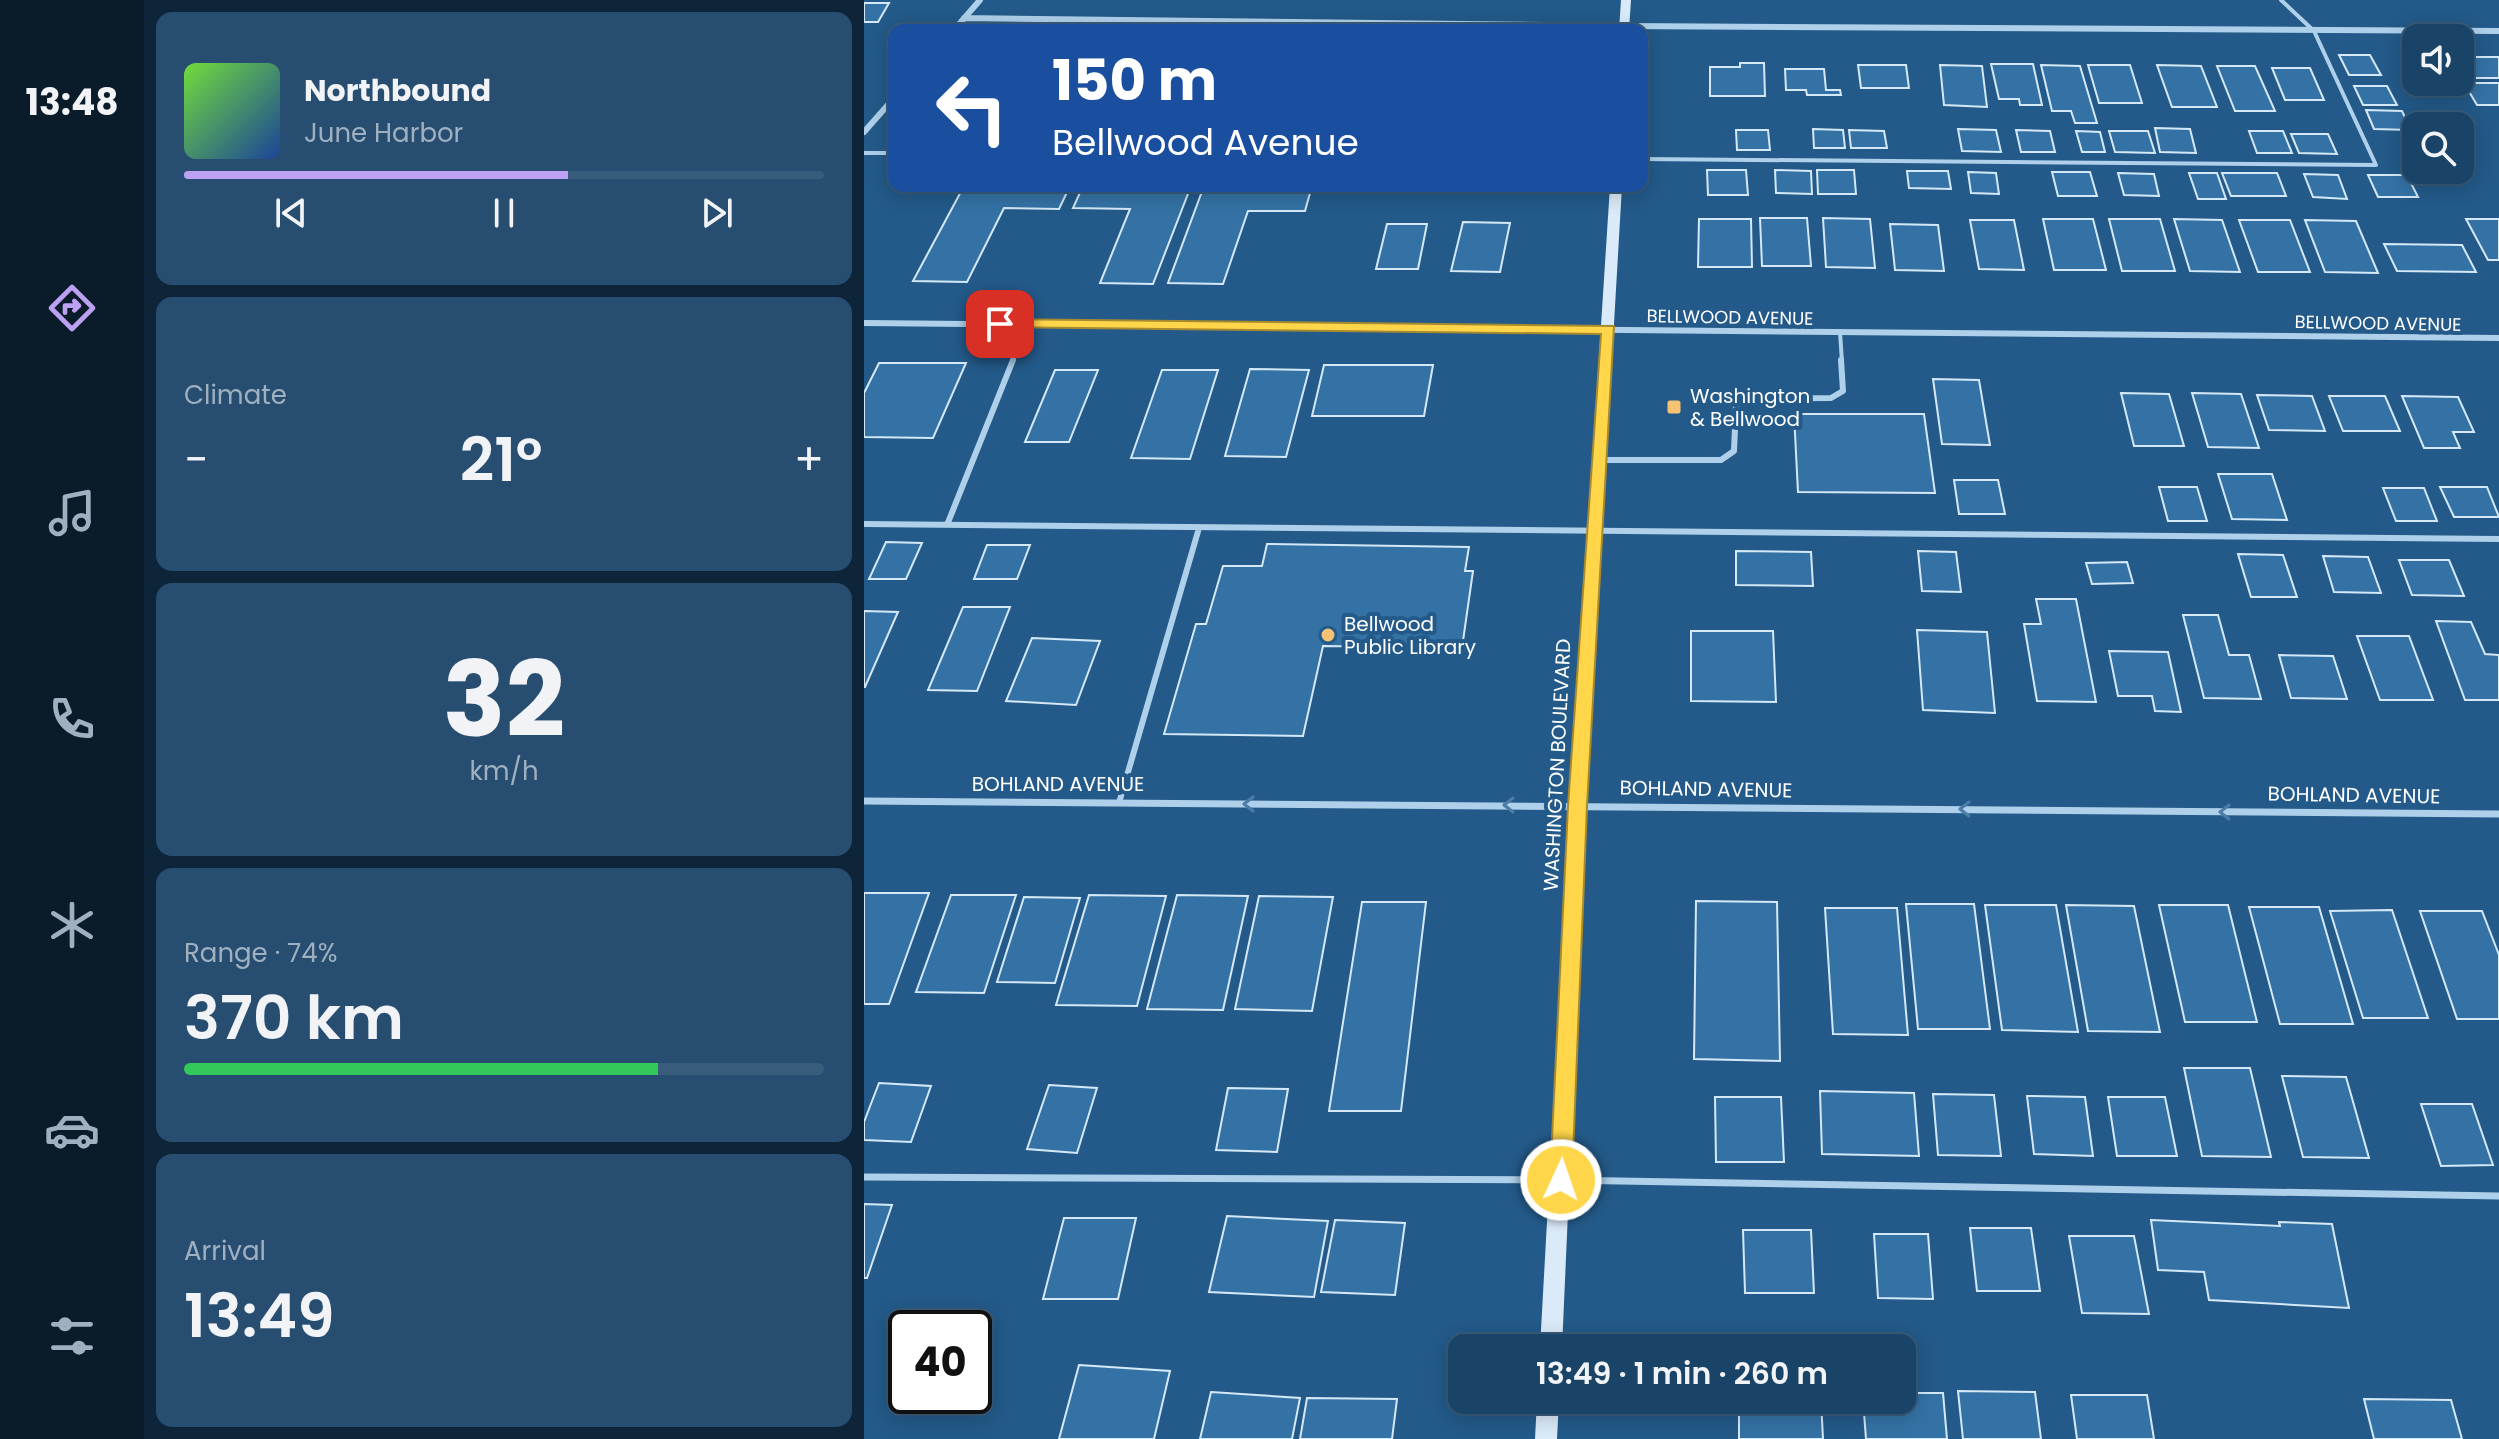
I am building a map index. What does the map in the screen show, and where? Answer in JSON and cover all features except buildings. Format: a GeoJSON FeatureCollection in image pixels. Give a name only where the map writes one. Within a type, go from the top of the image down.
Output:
{"type":"FeatureCollection","features":[{"type":"Feature","properties":{"kind":"street"},"geometry":{"type":"LineString","coordinates":[[959,24],[980,0]]}},
{"type":"Feature","properties":{"kind":"street"},"geometry":{"type":"LineString","coordinates":[[1624,24],[1626,0]]}},
{"type":"Feature","properties":{"kind":"street"},"geometry":{"type":"LineString","coordinates":[[964,18],[1360,24]]}},
{"type":"Feature","properties":{"kind":"street"},"geometry":{"type":"LineString","coordinates":[[1648,28],[2499,31]]}},
{"type":"Feature","properties":{"kind":"street"},"geometry":{"type":"LineString","coordinates":[[864,132],[888,105]]}},
{"type":"Feature","properties":{"kind":"street","name":"WASHINGTON BOULEVARD"},"geometry":{"type":"LineString","coordinates":[[1552,1334],[1578,806],[1616,192]]}},
{"type":"Feature","properties":{"kind":"street","name":"BELLWOOD AVENUE"},"geometry":{"type":"LineString","coordinates":[[864,323],[2499,338]]}},
{"type":"Feature","properties":{"kind":"street","name":"BOHLAND AVENUE"},"geometry":{"type":"LineString","coordinates":[[864,801],[2499,814]]}},
{"type":"Feature","properties":{"kind":"street"},"geometry":{"type":"LineString","coordinates":[[1546,1439],[1547,1414]]}},
{"type":"Feature","properties":{"kind":"lane"},"geometry":{"type":"LineString","coordinates":[[1648,159],[2376,165],[2314,31],[2281,0]]}},
{"type":"Feature","properties":{"kind":"lane"},"geometry":{"type":"LineString","coordinates":[[864,153],[888,153]]}},
{"type":"Feature","properties":{"kind":"lane"},"geometry":{"type":"LineString","coordinates":[[947,525],[1027,324]]}},
{"type":"Feature","properties":{"kind":"lane"},"geometry":{"type":"LineString","coordinates":[[1601,460],[1721,460],[1734,451],[1736,405],[1745,399],[1831,398],[1843,391],[1840,332]]}},
{"type":"Feature","properties":{"kind":"lane"},"geometry":{"type":"LineString","coordinates":[[864,524],[2499,539]]}},
{"type":"Feature","properties":{"kind":"lane"},"geometry":{"type":"LineString","coordinates":[[1119,803],[1199,528]]}},
{"type":"Feature","properties":{"kind":"lane"},"geometry":{"type":"LineString","coordinates":[[864,1177],[1561,1180],[2499,1196]]}},
{"type":"Feature","properties":{"kind":"place","name":"Washington & Bellwood"},"geometry":{"type":"Point","coordinates":[1674,407]}},
{"type":"Feature","properties":{"kind":"place","name":"Bellwood Public Library"},"geometry":{"type":"Point","coordinates":[1328,635]}},
{"type":"Feature","properties":{"kind":"route"},"geometry":{"type":"LineString","coordinates":[[1000,324],[1609,330],[1578,806],[1561,1180]]}}]}
